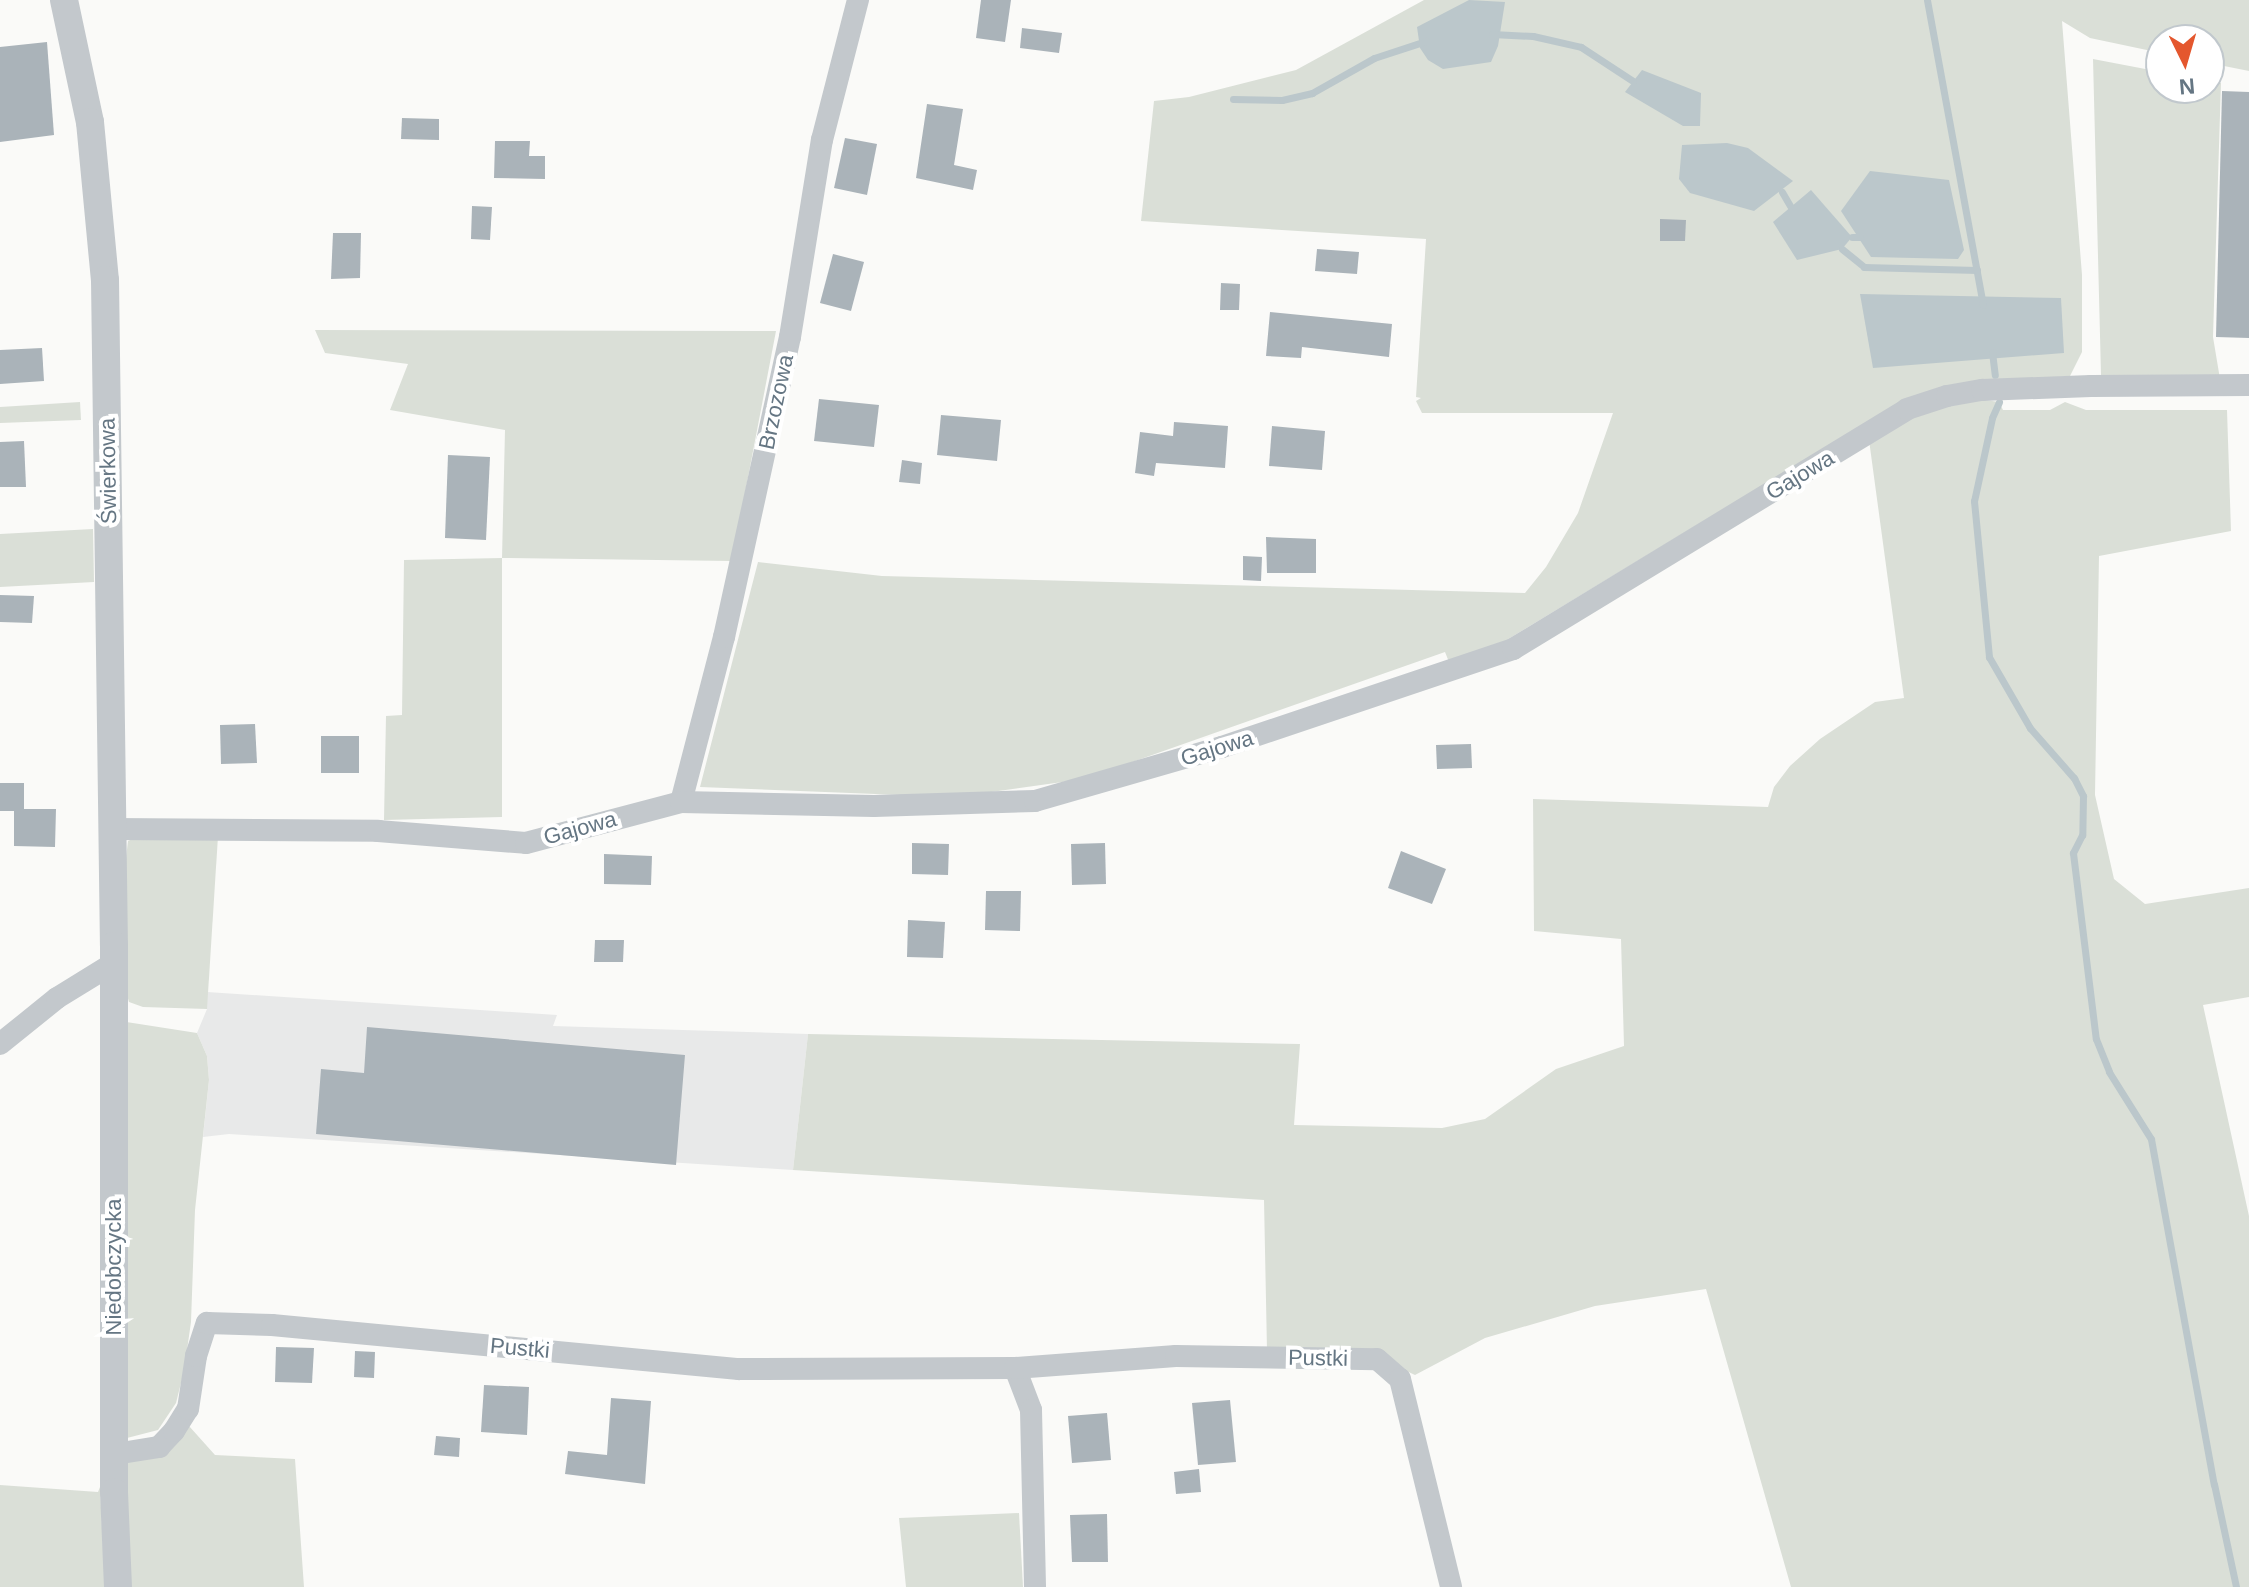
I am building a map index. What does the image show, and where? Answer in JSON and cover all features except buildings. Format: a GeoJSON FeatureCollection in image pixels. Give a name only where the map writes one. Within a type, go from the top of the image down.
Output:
{"type":"FeatureCollection","features":[{"type":"Feature","properties":{"kind":"street","name":"Świerkowa"},"geometry":{"type":"LineString","coordinates":[[64,0],[90,122],[105,280],[114,955]]}},
{"type":"Feature","properties":{"kind":"street","name":"Brzozowa"},"geometry":{"type":"LineString","coordinates":[[681,802],[728,622],[790,337],[822,140],[858,0]]}},
{"type":"Feature","properties":{"kind":"street","name":"Gajowa"},"geometry":{"type":"LineString","coordinates":[[113,829],[378,831],[526,843],[681,802],[874,806],[1035,801],[1222,747],[1513,649],[1907,409],[1933,400],[1982,390],[2249,385]]}},
{"type":"Feature","properties":{"kind":"street"},"geometry":{"type":"LineString","coordinates":[[0,1044],[114,955]]}},
{"type":"Feature","properties":{"kind":"street","name":"Niedobczycka"},"geometry":{"type":"LineString","coordinates":[[114,955],[118,1587]]}},
{"type":"Feature","properties":{"kind":"street","name":"Pustki"},"geometry":{"type":"LineString","coordinates":[[115,1454],[159,1447],[174,1431],[188,1409],[196,1356],[207,1323],[272,1325],[739,1369],[1015,1368],[1176,1356],[1377,1359],[1400,1379],[1451,1587]]}},
{"type":"Feature","properties":{"kind":"street"},"geometry":{"type":"LineString","coordinates":[[1015,1368],[1031,1410],[1035,1587]]}},
{"type":"Feature","properties":{"kind":"shaded area"},"geometry":{"type":"Polygon","coordinates":[[[1424,0],[2249,0],[2249,71],[2225,66],[2225,24],[2145,24],[2145,50],[2090,38],[2062,21],[2082,275],[2082,352],[2070,376],[1981,383],[1899,403],[1505,641],[1449,662],[1445,652],[1084,779],[984,793],[926,796],[700,787],[758,562],[882,576],[1525,593],[1546,567],[1578,513],[1613,413],[1422,413],[1416,401],[1421,398],[1416,397],[1426,239],[1141,221],[1154,101],[1189,97],[1296,70],[1424,0]]]}},
{"type":"Feature","properties":{"kind":"shaded area"},"geometry":{"type":"Polygon","coordinates":[[[1469,0],[1505,2],[1498,46],[1491,62],[1443,69],[1428,60],[1420,48],[1417,27],[1469,0]]]}},
{"type":"Feature","properties":{"kind":"shaded area"},"geometry":{"type":"Polygon","coordinates":[[[2093,59],[2145,69],[2145,104],[2220,104],[2213,337],[2220,379],[2101,375],[2093,59]]]}},
{"type":"Feature","properties":{"kind":"shaded area"},"geometry":{"type":"Polygon","coordinates":[[[1642,70],[1701,93],[1700,126],[1683,126],[1625,92],[1642,70]]]}},
{"type":"Feature","properties":{"kind":"shaded area"},"geometry":{"type":"Polygon","coordinates":[[[1727,143],[1748,148],[1793,181],[1754,211],[1690,193],[1679,179],[1682,145],[1727,143]]]}},
{"type":"Feature","properties":{"kind":"shaded area"},"geometry":{"type":"Polygon","coordinates":[[[1870,171],[1949,180],[1964,250],[1958,259],[1871,257],[1841,211],[1870,171]]]}},
{"type":"Feature","properties":{"kind":"shaded area"},"geometry":{"type":"Polygon","coordinates":[[[1811,190],[1852,237],[1842,249],[1797,260],[1773,222],[1811,190]]]}},
{"type":"Feature","properties":{"kind":"shaded area"},"geometry":{"type":"Polygon","coordinates":[[[1860,294],[2061,298],[2064,353],[1873,368],[1860,294]]]}},
{"type":"Feature","properties":{"kind":"shaded area"},"geometry":{"type":"Polygon","coordinates":[[[315,330],[776,331],[732,561],[502,558],[505,430],[390,410],[408,364],[325,353],[315,330]]]}},
{"type":"Feature","properties":{"kind":"shaded area"},"geometry":{"type":"Polygon","coordinates":[[[1971,398],[1999,402],[2003,410],[2050,410],[2065,402],[2086,410],[2227,410],[2231,531],[2099,556],[2095,795],[2114,879],[2145,904],[2249,888],[2249,997],[2203,1005],[2249,1216],[2249,1587],[1791,1587],[1706,1289],[1595,1306],[1485,1338],[1415,1375],[1363,1351],[1267,1351],[1264,1200],[793,1170],[808,1034],[1300,1044],[1294,1125],[1442,1128],[1485,1119],[1556,1069],[1624,1046],[1621,939],[1534,931],[1533,799],[1768,807],[1774,787],[1790,766],[1820,739],[1875,702],[1904,698],[1869,440],[1919,411],[1971,398]]]}},
{"type":"Feature","properties":{"kind":"shaded area"},"geometry":{"type":"Polygon","coordinates":[[[80,402],[81,420],[0,423],[0,407],[80,402]]]}},
{"type":"Feature","properties":{"kind":"shaded area"},"geometry":{"type":"Polygon","coordinates":[[[93,529],[94,582],[0,587],[0,534],[93,529]]]}},
{"type":"Feature","properties":{"kind":"shaded area"},"geometry":{"type":"Polygon","coordinates":[[[502,558],[502,817],[384,820],[386,716],[402,715],[404,560],[502,558]]]}},
{"type":"Feature","properties":{"kind":"shaded area"},"geometry":{"type":"Polygon","coordinates":[[[144,834],[218,836],[207,1009],[143,1007],[129,1002],[125,988],[125,866],[128,841],[144,834]]]}},
{"type":"Feature","properties":{"kind":"shaded area"},"geometry":{"type":"Polygon","coordinates":[[[207,992],[557,1015],[553,1026],[808,1034],[793,1170],[229,1134],[203,1137],[209,1080],[207,1056],[197,1033],[207,1009],[207,992]]]}},
{"type":"Feature","properties":{"kind":"shaded area"},"geometry":{"type":"Polygon","coordinates":[[[120,1021],[197,1033],[207,1056],[209,1080],[195,1210],[191,1322],[184,1371],[176,1403],[158,1430],[127,1438],[120,1021]]]}},
{"type":"Feature","properties":{"kind":"shaded area"},"geometry":{"type":"Polygon","coordinates":[[[189,1426],[215,1455],[295,1459],[304,1587],[129,1587],[123,1464],[189,1426]]]}},
{"type":"Feature","properties":{"kind":"shaded area"},"geometry":{"type":"Polygon","coordinates":[[[0,1485],[98,1492],[100,1487],[105,1587],[0,1587],[0,1485]]]}},
{"type":"Feature","properties":{"kind":"shaded area"},"geometry":{"type":"Polygon","coordinates":[[[1019,1513],[1023,1587],[906,1587],[899,1518],[1019,1513]]]}},
{"type":"Feature","properties":{"kind":"waterway"},"geometry":{"type":"LineString","coordinates":[[1927,0],[1983,305]]}},
{"type":"Feature","properties":{"kind":"waterway"},"geometry":{"type":"LineString","coordinates":[[1492,34],[1533,36],[1581,47],[1633,81]]}},
{"type":"Feature","properties":{"kind":"waterway"},"geometry":{"type":"LineString","coordinates":[[1233,99],[1282,100],[1312,93],[1374,58],[1426,41]]}},
{"type":"Feature","properties":{"kind":"waterway"},"geometry":{"type":"LineString","coordinates":[[1782,192],[1790,206]]}},
{"type":"Feature","properties":{"kind":"waterway"},"geometry":{"type":"LineString","coordinates":[[1852,237],[1860,237]]}},
{"type":"Feature","properties":{"kind":"waterway"},"geometry":{"type":"LineString","coordinates":[[1842,249],[1864,267],[1977,270]]}},
{"type":"Feature","properties":{"kind":"waterway"},"geometry":{"type":"LineString","coordinates":[[1992,352],[1995,375]]}},
{"type":"Feature","properties":{"kind":"waterway"},"geometry":{"type":"LineString","coordinates":[[1999,402],[1992,418],[1974,501],[1989,657],[2030,728],[2074,778],[2083,796],[2082,835],[2073,853],[2096,1039],[2109,1072],[2151,1139],[2214,1484],[2236,1587]]}}]}
